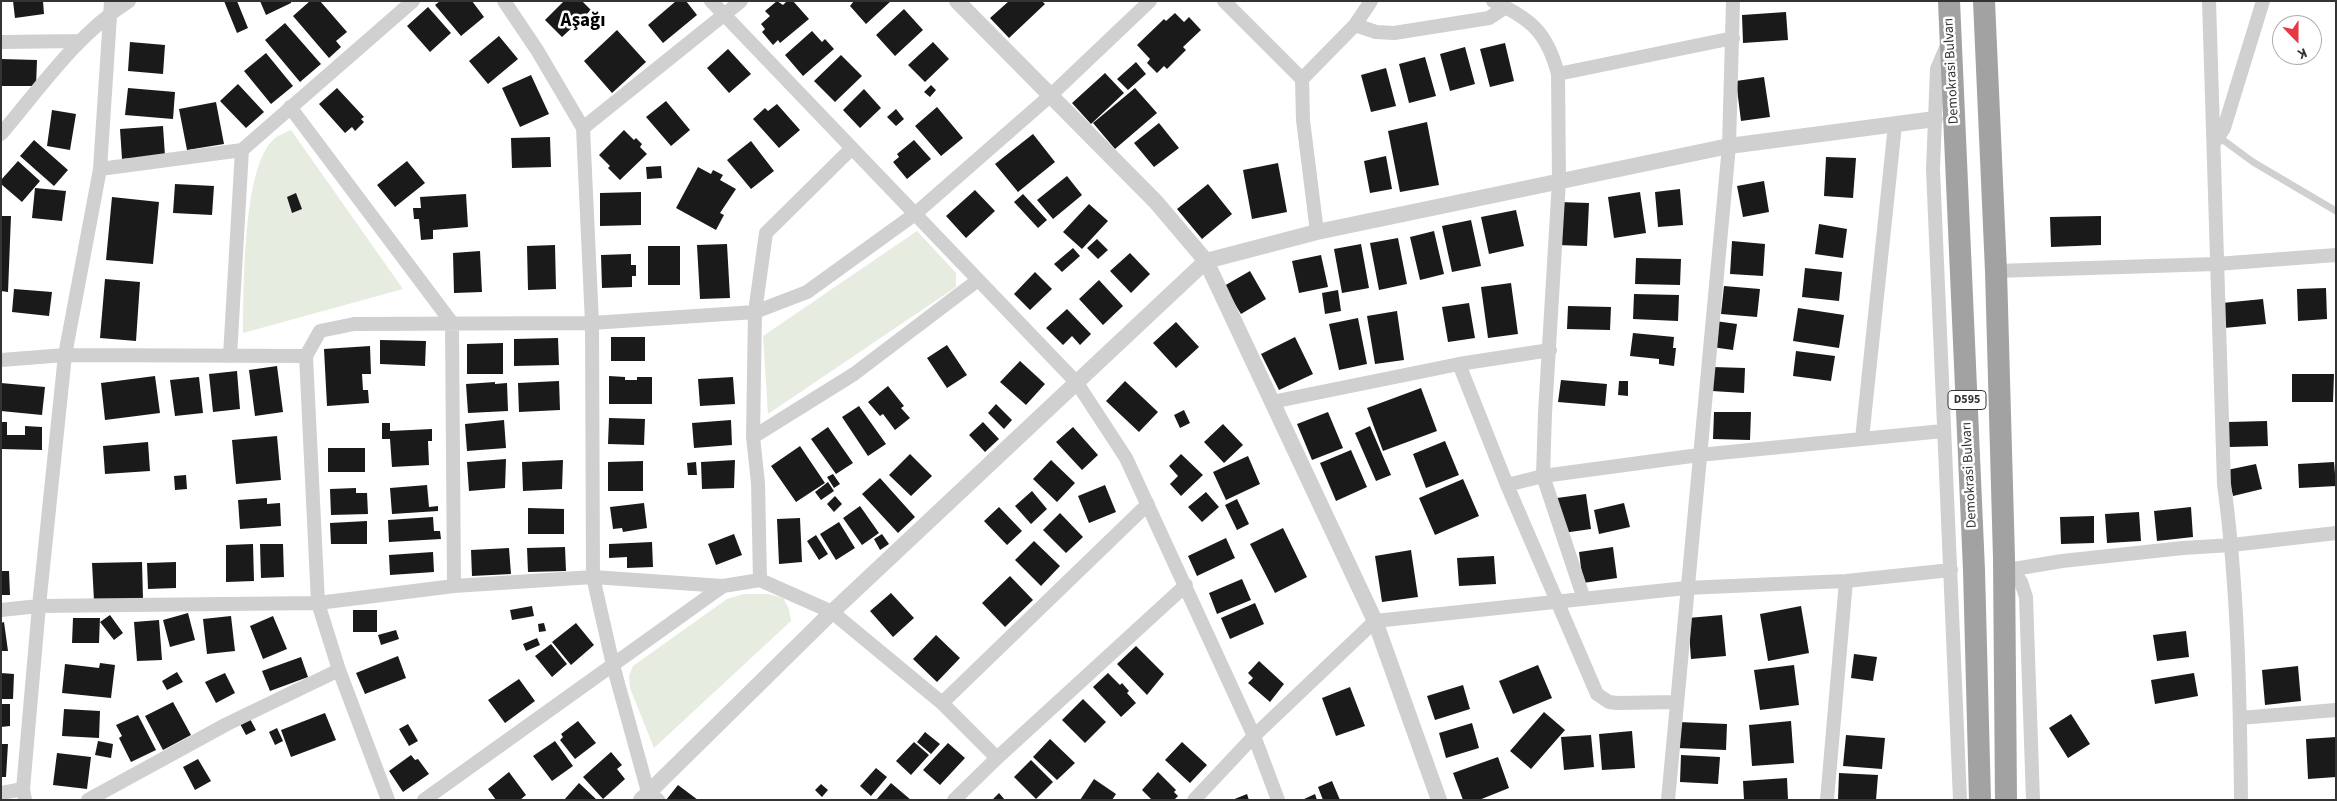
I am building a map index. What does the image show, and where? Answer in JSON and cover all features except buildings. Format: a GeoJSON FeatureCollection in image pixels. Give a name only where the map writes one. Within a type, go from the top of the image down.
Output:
{"type":"FeatureCollection","features":[{"type":"Feature","properties":{"kind":"highway","name":"Demokrasi Bulvarı"},"geometry":{"type":"LineString","coordinates":[[1949,1],[1974,570],[1980,800]]}},
{"type":"Feature","properties":{"kind":"highway","name":"D595"},"geometry":{"type":"LineString","coordinates":[[1984,1],[2009,564],[2006,800]]}},
{"type":"Feature","properties":{"kind":"street"},"geometry":{"type":"LineString","coordinates":[[1,134],[111,7],[129,1]]}},
{"type":"Feature","properties":{"kind":"street"},"geometry":{"type":"LineString","coordinates":[[100,169],[242,150],[413,1]]}},
{"type":"Feature","properties":{"kind":"street"},"geometry":{"type":"LineString","coordinates":[[504,1],[537,50],[583,128],[592,324],[593,577],[613,665],[649,797]]}},
{"type":"Feature","properties":{"kind":"street"},"geometry":{"type":"LineString","coordinates":[[711,1],[1077,383],[1126,458],[1254,736],[1278,800]]}},
{"type":"Feature","properties":{"kind":"street"},"geometry":{"type":"LineString","coordinates":[[583,128],[741,1]]}},
{"type":"Feature","properties":{"kind":"street"},"geometry":{"type":"LineString","coordinates":[[956,1],[1156,202],[1206,261],[1375,620],[1439,800]]}},
{"type":"Feature","properties":{"kind":"street"},"geometry":{"type":"LineString","coordinates":[[388,800],[339,670],[318,602],[306,356],[320,331],[354,324],[592,324],[755,312],[808,292],[915,214],[1051,95],[1150,1]]}},
{"type":"Feature","properties":{"kind":"street"},"geometry":{"type":"LineString","coordinates":[[1224,1],[1302,79],[1303,120],[1316,232]]}},
{"type":"Feature","properties":{"kind":"street"},"geometry":{"type":"LineString","coordinates":[[1302,79],[1355,25],[1372,1]]}},
{"type":"Feature","properties":{"kind":"street"},"geometry":{"type":"LineString","coordinates":[[1493,1],[1531,22],[1541,32],[1554,59],[1558,74],[1559,181],[1543,476],[1584,598]]}},
{"type":"Feature","properties":{"kind":"street"},"geometry":{"type":"LineString","coordinates":[[1668,800],[1686,588],[1729,146],[1733,1]]}},
{"type":"Feature","properties":{"kind":"street"},"geometry":{"type":"LineString","coordinates":[[2209,1],[2217,140],[2216,264],[2224,484],[2232,545],[2240,718],[2241,800]]}},
{"type":"Feature","properties":{"kind":"street"},"geometry":{"type":"LineString","coordinates":[[2217,140],[2224,128],[2262,1]]}},
{"type":"Feature","properties":{"kind":"street"},"geometry":{"type":"LineString","coordinates":[[1,793],[24,794],[39,606],[65,355],[100,169],[111,7]]}},
{"type":"Feature","properties":{"kind":"street"},"geometry":{"type":"LineString","coordinates":[[1355,25],[1376,32],[1394,34],[1490,18],[1506,7]]}},
{"type":"Feature","properties":{"kind":"street"},"geometry":{"type":"LineString","coordinates":[[1558,74],[1733,38]]}},
{"type":"Feature","properties":{"kind":"street"},"geometry":{"type":"LineString","coordinates":[[1950,40],[1937,68],[1934,188],[1960,800]]}},
{"type":"Feature","properties":{"kind":"street"},"geometry":{"type":"LineString","coordinates":[[1,42],[80,41]]}},
{"type":"Feature","properties":{"kind":"street"},"geometry":{"type":"LineString","coordinates":[[290,107],[452,324],[454,586]]}},
{"type":"Feature","properties":{"kind":"street"},"geometry":{"type":"LineString","coordinates":[[649,797],[832,612],[1206,261],[1316,232],[1729,146],[1935,119]]}},
{"type":"Feature","properties":{"kind":"street"},"geometry":{"type":"LineString","coordinates":[[1862,439],[1895,125]]}},
{"type":"Feature","properties":{"kind":"street"},"geometry":{"type":"LineString","coordinates":[[760,580],[758,483],[753,437],[755,312],[766,233],[851,149]]}},
{"type":"Feature","properties":{"kind":"street"},"geometry":{"type":"LineString","coordinates":[[230,356],[242,150]]}},
{"type":"Feature","properties":{"kind":"street"},"geometry":{"type":"LineString","coordinates":[[1996,271],[2216,264],[2336,255]]}},
{"type":"Feature","properties":{"kind":"street"},"geometry":{"type":"LineString","coordinates":[[753,437],[854,374],[978,280]]}},
{"type":"Feature","properties":{"kind":"street"},"geometry":{"type":"LineString","coordinates":[[1272,402],[1459,364],[1550,350]]}},
{"type":"Feature","properties":{"kind":"street"},"geometry":{"type":"LineString","coordinates":[[1,360],[65,355],[306,356]]}},
{"type":"Feature","properties":{"kind":"street"},"geometry":{"type":"LineString","coordinates":[[1459,364],[1507,485],[1594,687],[1603,699],[1617,703],[1676,702]]}},
{"type":"Feature","properties":{"kind":"street"},"geometry":{"type":"LineString","coordinates":[[1507,485],[1543,476],[1699,455],[1943,431]]}},
{"type":"Feature","properties":{"kind":"street"},"geometry":{"type":"LineString","coordinates":[[942,703],[1148,504]]}},
{"type":"Feature","properties":{"kind":"street"},"geometry":{"type":"LineString","coordinates":[[2033,800],[2026,597],[2009,564],[2062,561],[2183,548],[2232,545],[2336,533]]}},
{"type":"Feature","properties":{"kind":"street"},"geometry":{"type":"LineString","coordinates":[[1194,800],[1254,736],[1375,620],[1686,588],[1846,581],[1951,570]]}},
{"type":"Feature","properties":{"kind":"street"},"geometry":{"type":"LineString","coordinates":[[1,610],[39,606],[318,602],[454,586],[593,577],[723,586],[760,580],[832,612],[942,703],[997,758]]}},
{"type":"Feature","properties":{"kind":"street"},"geometry":{"type":"LineString","coordinates":[[1827,800],[1846,581]]}},
{"type":"Feature","properties":{"kind":"street"},"geometry":{"type":"LineString","coordinates":[[954,800],[997,758],[1186,585]]}},
{"type":"Feature","properties":{"kind":"street"},"geometry":{"type":"LineString","coordinates":[[424,800],[723,586]]}},
{"type":"Feature","properties":{"kind":"street"},"geometry":{"type":"LineString","coordinates":[[96,798],[228,724],[339,670]]}},
{"type":"Feature","properties":{"kind":"street"},"geometry":{"type":"LineString","coordinates":[[2240,718],[2336,710]]}},
{"type":"Feature","properties":{"kind":"lane"},"geometry":{"type":"LineString","coordinates":[[2217,140],[2336,211]]}},
{"type":"Feature","properties":{"kind":"shaded area"},"geometry":{"type":"Polygon","coordinates":[[[291,130],[403,289],[243,333],[247,230],[250,201],[256,175],[264,154],[274,139],[291,130]]]}},
{"type":"Feature","properties":{"kind":"shaded area"},"geometry":{"type":"Polygon","coordinates":[[[917,231],[956,273],[956,287],[768,414],[763,336],[917,231]]]}},
{"type":"Feature","properties":{"kind":"shaded area"},"geometry":{"type":"Polygon","coordinates":[[[744,594],[768,594],[783,598],[789,609],[791,621],[654,748],[630,688],[629,676],[633,666],[727,599],[744,594]]]}},
{"type":"Feature","properties":{"kind":"district","name":"Aşağı"},"geometry":{"type":"Point","coordinates":[583,22]}}]}
